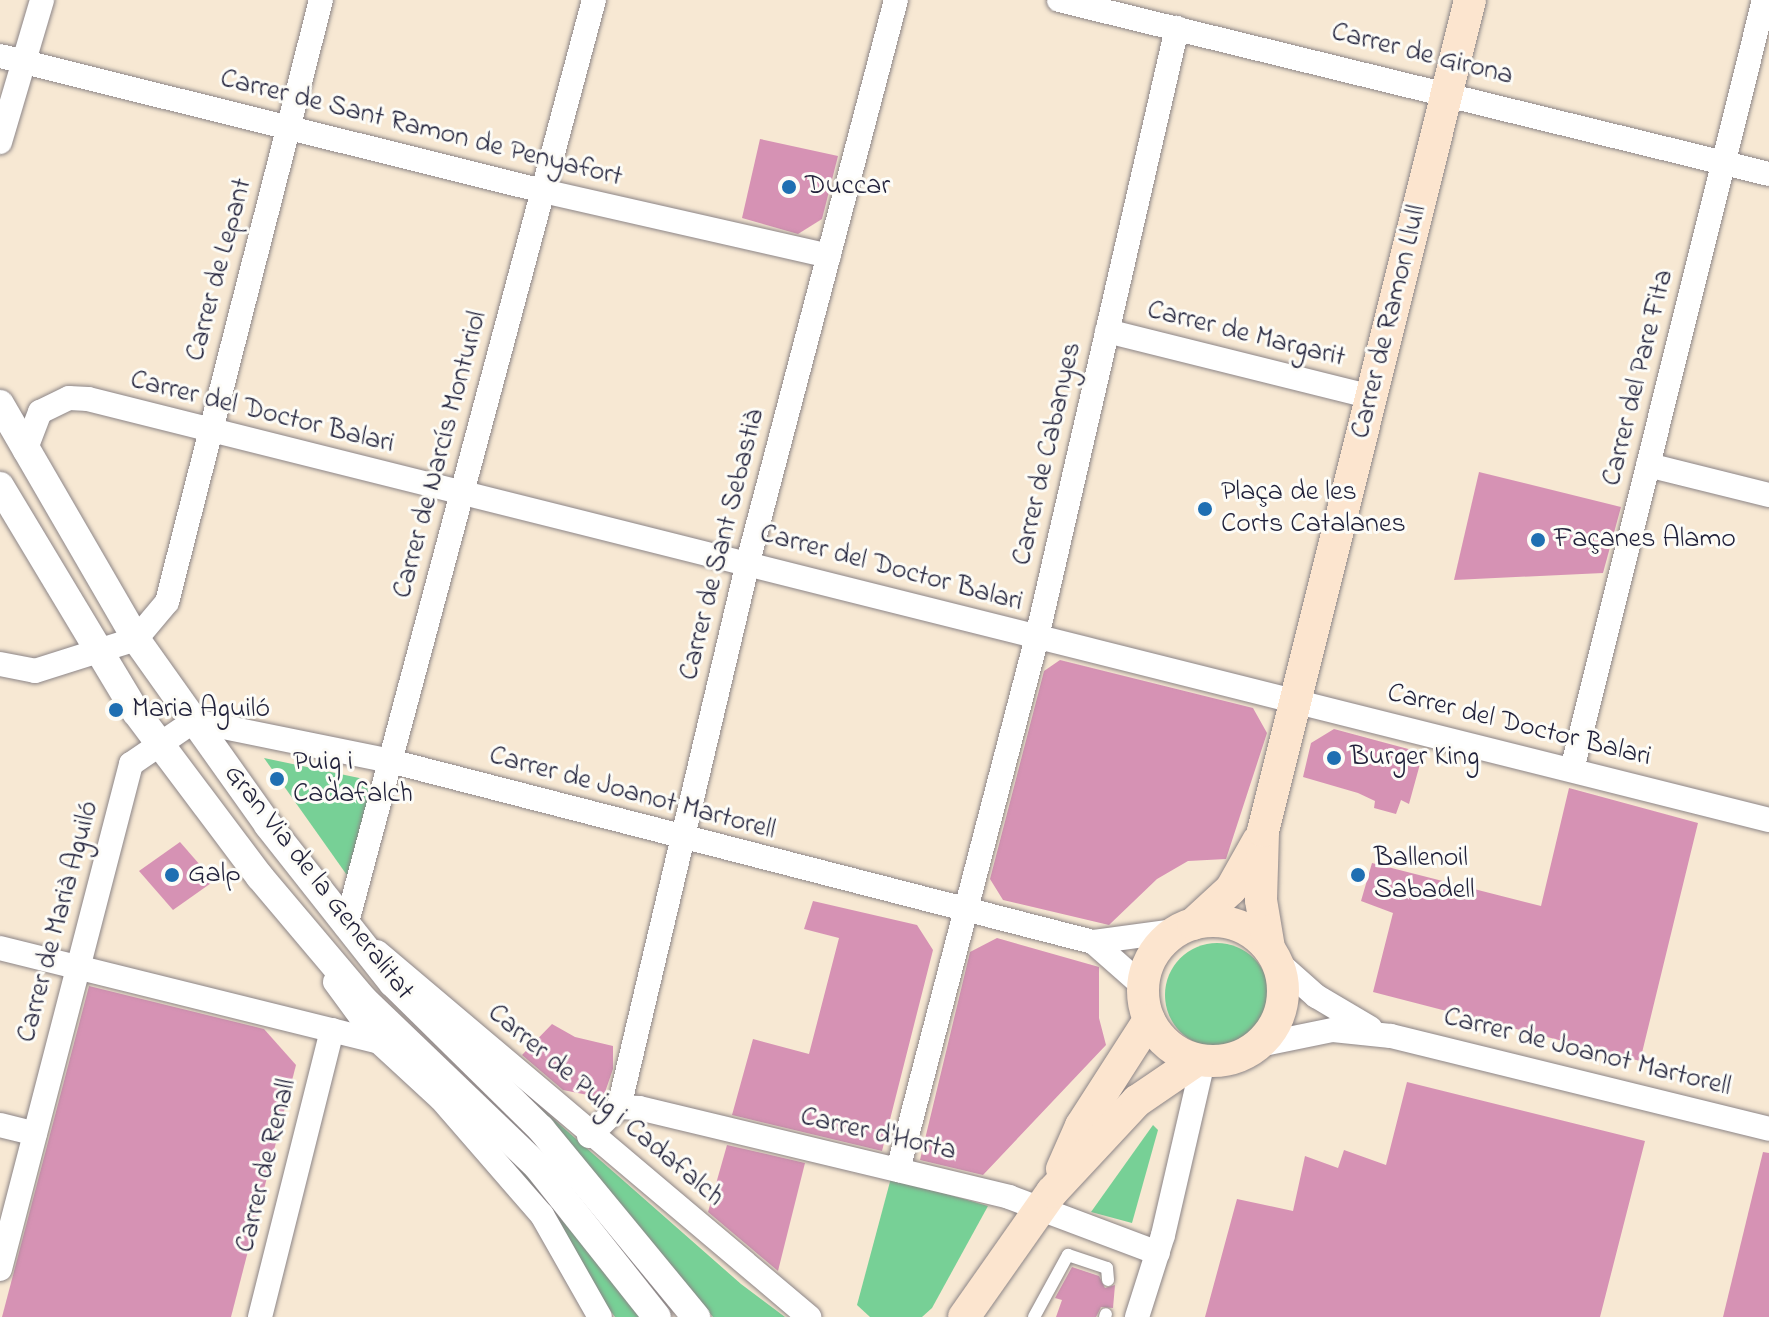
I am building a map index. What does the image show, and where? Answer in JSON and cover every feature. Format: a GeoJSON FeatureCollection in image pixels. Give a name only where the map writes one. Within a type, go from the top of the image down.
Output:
{"type":"FeatureCollection","features":[{"type":"Feature","properties":{"kind":"main road","name":"Carrer de Ramon Llull"},"geometry":{"type":"LineString","coordinates":[[1263,831],[1470,0]]}},
{"type":"Feature","properties":{"kind":"main road"},"geometry":{"type":"LineString","coordinates":[[1200,1061],[1166,1043],[1149,1020],[1143,986],[1149,963],[1184,927],[1231,889],[1263,831]]}},
{"type":"Feature","properties":{"kind":"main road"},"geometry":{"type":"LineString","coordinates":[[972,1306],[1046,1201],[1137,1101],[1200,1061],[1234,1058],[1259,1045],[1280,1010],[1275,956],[1261,900],[1263,831]]}},
{"type":"Feature","properties":{"kind":"main road"},"geometry":{"type":"LineString","coordinates":[[1184,927],[1225,921],[1275,956]]}},
{"type":"Feature","properties":{"kind":"main road"},"geometry":{"type":"LineString","coordinates":[[1046,1201],[1081,1126],[1149,1020]]}},
{"type":"Feature","properties":{"kind":"street"},"geometry":{"type":"LineString","coordinates":[[0,142],[42,0]]}},
{"type":"Feature","properties":{"kind":"street","name":"Carrer de Lepant"},"geometry":{"type":"LineString","coordinates":[[136,639],[167,602],[208,431],[321,0]]}},
{"type":"Feature","properties":{"kind":"street","name":"Carrer de Narcís Monturiol"},"geometry":{"type":"LineString","coordinates":[[353,934],[390,761],[594,0]]}},
{"type":"Feature","properties":{"kind":"street","name":"Carrer de Sant Sebastià"},"geometry":{"type":"LineString","coordinates":[[629,1107],[681,839],[748,562],[896,0]]}},
{"type":"Feature","properties":{"kind":"street","name":"Carrer de Girona"},"geometry":{"type":"LineString","coordinates":[[1059,0],[1448,92],[1769,174]]}},
{"type":"Feature","properties":{"kind":"street","name":"Carrer del Pare Fita"},"geometry":{"type":"LineString","coordinates":[[1572,770],[1764,0]]}},
{"type":"Feature","properties":{"kind":"street","name":"Carrer de Cabanyes"},"geometry":{"type":"LineString","coordinates":[[898,1170],[1037,637],[1177,28]]}},
{"type":"Feature","properties":{"kind":"street","name":"Carrer de Sant Ramon de Penyafort"},"geometry":{"type":"LineString","coordinates":[[0,56],[543,191],[829,256]]}},
{"type":"Feature","properties":{"kind":"street","name":"Carrer de Margarit"},"geometry":{"type":"LineString","coordinates":[[1107,331],[1371,397]]}},
{"type":"Feature","properties":{"kind":"street","name":"Carrer del Doctor Balari"},"geometry":{"type":"LineString","coordinates":[[25,451],[40,412],[69,398],[748,562],[1769,820]]}},
{"type":"Feature","properties":{"kind":"street","name":"Gran Via de la Generalitat"},"geometry":{"type":"LineString","coordinates":[[0,404],[136,639],[353,934],[430,1021],[541,1129],[696,1317]]}},
{"type":"Feature","properties":{"kind":"street"},"geometry":{"type":"LineString","coordinates":[[1648,465],[1769,495]]}},
{"type":"Feature","properties":{"kind":"street","name":"Gran Via de la Generalitat"},"geometry":{"type":"LineString","coordinates":[[0,486],[94,648],[159,742],[312,937],[364,1000],[521,1149],[657,1317]]}},
{"type":"Feature","properties":{"kind":"street"},"geometry":{"type":"LineString","coordinates":[[0,664],[35,671],[94,648],[136,639]]}},
{"type":"Feature","properties":{"kind":"street"},"geometry":{"type":"LineString","coordinates":[[159,742],[194,721]]}},
{"type":"Feature","properties":{"kind":"street","name":"Carrer de Joanot Martorell"},"geometry":{"type":"LineString","coordinates":[[194,721],[390,761],[967,914],[1093,942],[1184,927]]}},
{"type":"Feature","properties":{"kind":"street","name":"Carrer de Marià Aguiló"},"geometry":{"type":"LineString","coordinates":[[0,1269],[131,764],[159,742]]}},
{"type":"Feature","properties":{"kind":"street","name":"Carrer de Puig i Cadafalch"},"geometry":{"type":"LineString","coordinates":[[353,934],[415,982],[589,1136],[809,1317]]}},
{"type":"Feature","properties":{"kind":"street"},"geometry":{"type":"LineString","coordinates":[[312,937],[339,989],[379,1042],[502,1164],[542,1215],[584,1305],[600,1317]]}},
{"type":"Feature","properties":{"kind":"street","name":"Carrer de Joanot Martorell"},"geometry":{"type":"LineString","coordinates":[[1093,942],[1143,986]]}},
{"type":"Feature","properties":{"kind":"street"},"geometry":{"type":"LineString","coordinates":[[0,948],[379,1042]]}},
{"type":"Feature","properties":{"kind":"street","name":"Carrer de Joanot Martorell"},"geometry":{"type":"LineString","coordinates":[[1275,956],[1336,1009],[1391,1036]]}},
{"type":"Feature","properties":{"kind":"street","name":"Carrer de Renall"},"geometry":{"type":"LineString","coordinates":[[260,1317],[332,1030]]}},
{"type":"Feature","properties":{"kind":"street","name":"Carrer de Joanot Martorell"},"geometry":{"type":"LineString","coordinates":[[1259,1045],[1333,1030],[1391,1036],[1769,1129]]}},
{"type":"Feature","properties":{"kind":"street"},"geometry":{"type":"LineString","coordinates":[[1137,1317],[1158,1253],[1200,1061]]}},
{"type":"Feature","properties":{"kind":"street"},"geometry":{"type":"LineString","coordinates":[[589,1136],[629,1107]]}},
{"type":"Feature","properties":{"kind":"street","name":"Carrer d'Horta"},"geometry":{"type":"LineString","coordinates":[[629,1107],[1046,1201],[1158,1253]]}},
{"type":"Feature","properties":{"kind":"street"},"geometry":{"type":"LineString","coordinates":[[0,1125],[35,1134]]}},
{"type":"Feature","properties":{"kind":"street"},"geometry":{"type":"LineString","coordinates":[[950,1317],[972,1306]]}},
{"type":"Feature","properties":{"kind":"lane"},"geometry":{"type":"LineString","coordinates":[[1034,1317],[1068,1255],[1107,1268],[1108,1280]]}},
{"type":"Feature","properties":{"kind":"green space"},"geometry":{"type":"Polygon","coordinates":[[[264,758],[364,779],[371,786],[349,878],[264,758]]]}},
{"type":"Feature","properties":{"kind":"green space"},"geometry":{"type":"Polygon","coordinates":[[[1217,943],[1237,947],[1254,958],[1265,975],[1269,995],[1265,1015],[1254,1032],[1237,1043],[1217,1047],[1197,1043],[1180,1032],[1169,1015],[1165,995],[1169,975],[1180,958],[1197,947],[1217,943]]]}},
{"type":"Feature","properties":{"kind":"green space"},"geometry":{"type":"Polygon","coordinates":[[[517,1087],[741,1284],[785,1317],[713,1317],[517,1087]]]}},
{"type":"Feature","properties":{"kind":"green space"},"geometry":{"type":"Polygon","coordinates":[[[467,1111],[549,1195],[643,1317],[615,1317],[467,1111]]]}},
{"type":"Feature","properties":{"kind":"green space"},"geometry":{"type":"Polygon","coordinates":[[[1153,1125],[1158,1130],[1132,1223],[1091,1212],[1153,1125]]]}},
{"type":"Feature","properties":{"kind":"green space"},"geometry":{"type":"Polygon","coordinates":[[[891,1178],[988,1206],[932,1308],[922,1317],[870,1317],[857,1305],[891,1178]]]}},
{"type":"Feature","properties":{"kind":"building","name":"Duccar"},"geometry":{"type":"Polygon","coordinates":[[[760,139],[838,156],[822,219],[798,234],[742,218],[760,139]]]}},
{"type":"Feature","properties":{"kind":"building","name":"Façanes Alamo"},"geometry":{"type":"Polygon","coordinates":[[[1479,472],[1621,507],[1603,573],[1454,580],[1479,472]]]}},
{"type":"Feature","properties":{"kind":"building"},"geometry":{"type":"Polygon","coordinates":[[[1060,660],[1253,708],[1267,733],[1226,859],[1188,861],[1157,879],[1109,925],[1003,900],[990,879],[1044,671],[1060,660]]]}},
{"type":"Feature","properties":{"kind":"building"},"geometry":{"type":"Polygon","coordinates":[[[1334,729],[1423,753],[1409,804],[1401,800],[1396,814],[1374,808],[1375,801],[1358,793],[1303,777],[1311,743],[1334,729]]]}},
{"type":"Feature","properties":{"kind":"building"},"geometry":{"type":"Polygon","coordinates":[[[1569,788],[1698,823],[1640,1061],[1373,992],[1393,913],[1361,901],[1372,863],[1541,906],[1569,788]]]}},
{"type":"Feature","properties":{"kind":"building"},"geometry":{"type":"Polygon","coordinates":[[[180,842],[214,881],[173,910],[139,871],[180,842]]]}},
{"type":"Feature","properties":{"kind":"building"},"geometry":{"type":"Polygon","coordinates":[[[813,901],[917,925],[933,950],[882,1151],[732,1115],[753,1039],[809,1054],[839,938],[804,929],[813,901]]]}},
{"type":"Feature","properties":{"kind":"building"},"geometry":{"type":"Polygon","coordinates":[[[997,938],[1099,967],[1099,1018],[1106,1045],[983,1175],[920,1160],[970,952],[997,938]]]}},
{"type":"Feature","properties":{"kind":"building"},"geometry":{"type":"Polygon","coordinates":[[[89,986],[264,1029],[296,1065],[231,1317],[2,1317],[89,986]]]}},
{"type":"Feature","properties":{"kind":"building"},"geometry":{"type":"Polygon","coordinates":[[[552,1024],[575,1037],[613,1046],[613,1069],[603,1098],[563,1090],[522,1055],[552,1024]]]}},
{"type":"Feature","properties":{"kind":"building"},"geometry":{"type":"Polygon","coordinates":[[[1407,1082],[1645,1141],[1600,1317],[1205,1317],[1237,1199],[1293,1211],[1305,1156],[1338,1168],[1344,1150],[1386,1165],[1407,1082]]]}},
{"type":"Feature","properties":{"kind":"building"},"geometry":{"type":"Polygon","coordinates":[[[727,1145],[805,1163],[778,1271],[708,1212],[727,1145]]]}},
{"type":"Feature","properties":{"kind":"building"},"geometry":{"type":"Polygon","coordinates":[[[1763,1152],[1769,1153],[1769,1317],[1723,1317],[1763,1152]]]}},
{"type":"Feature","properties":{"kind":"building"},"geometry":{"type":"Polygon","coordinates":[[[1072,1267],[1099,1276],[1105,1288],[1115,1285],[1113,1308],[1101,1307],[1096,1317],[1056,1317],[1062,1300],[1055,1298],[1072,1267]]]}},
{"type":"Feature","properties":{"kind":"place","name":"Duccar"},"geometry":{"type":"Point","coordinates":[789,187]}},
{"type":"Feature","properties":{"kind":"place","name":"Plaça de les Corts Catalanes"},"geometry":{"type":"Point","coordinates":[1205,509]}},
{"type":"Feature","properties":{"kind":"place","name":"Façanes Alamo"},"geometry":{"type":"Point","coordinates":[1538,540]}},
{"type":"Feature","properties":{"kind":"place","name":"Maria Aguiló"},"geometry":{"type":"Point","coordinates":[116,710]}},
{"type":"Feature","properties":{"kind":"place","name":"Burger King"},"geometry":{"type":"Point","coordinates":[1334,758]}},
{"type":"Feature","properties":{"kind":"place","name":"Puig i Cadafalch"},"geometry":{"type":"Point","coordinates":[277,779]}},
{"type":"Feature","properties":{"kind":"place","name":"Galp"},"geometry":{"type":"Point","coordinates":[172,875]}},
{"type":"Feature","properties":{"kind":"place","name":"Ballenoil Sabadell"},"geometry":{"type":"Point","coordinates":[1358,875]}}]}
